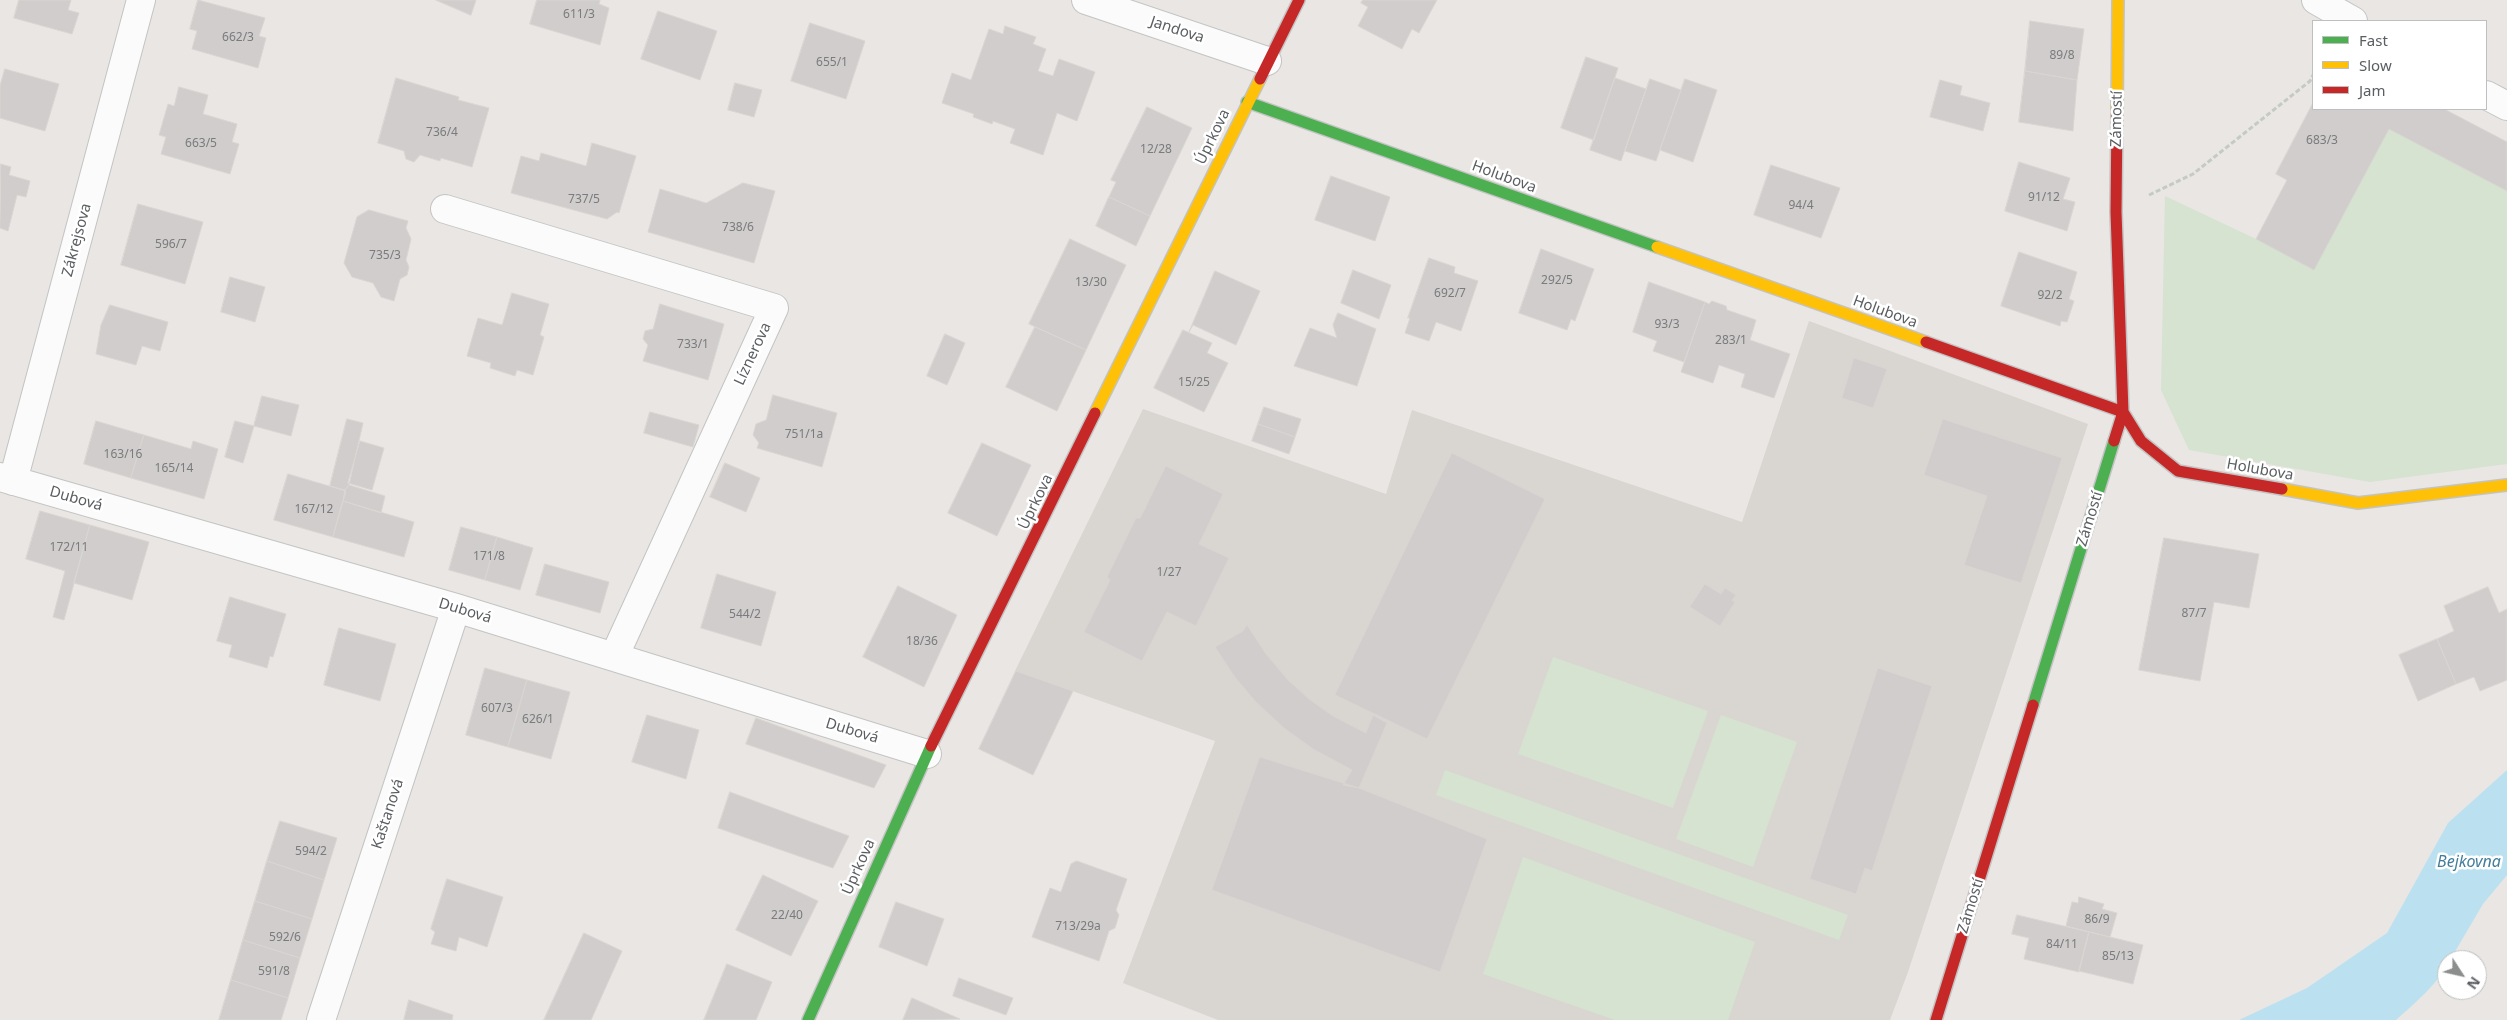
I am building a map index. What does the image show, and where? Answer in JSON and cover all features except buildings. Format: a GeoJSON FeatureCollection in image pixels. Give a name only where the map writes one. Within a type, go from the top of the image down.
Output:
{"type":"FeatureCollection","features":[{"type":"Feature","properties":{"kind":"street","name":"Zákrejsova"},"geometry":{"type":"LineString","coordinates":[[7,479],[141,0]]}},
{"type":"Feature","properties":{"kind":"street","name":"Jandova"},"geometry":{"type":"LineString","coordinates":[[1086,0],[1267,61]]}},
{"type":"Feature","properties":{"kind":"street","name":"Úprkova"},"geometry":{"type":"LineString","coordinates":[[808,1020],[927,754],[1106,396],[1247,102],[1299,0]]}},
{"type":"Feature","properties":{"kind":"street","name":"Zámostí"},"geometry":{"type":"LineString","coordinates":[[1936,1020],[2123,412],[2116,212],[2118,0]]}},
{"type":"Feature","properties":{"kind":"street"},"geometry":{"type":"LineString","coordinates":[[2316,0],[2351,20]]}},
{"type":"Feature","properties":{"kind":"street"},"geometry":{"type":"LineString","coordinates":[[2487,95],[2507,106]]}},
{"type":"Feature","properties":{"kind":"street","name":"Holubova"},"geometry":{"type":"LineString","coordinates":[[1247,102],[2123,412],[2141,441],[2178,471],[2358,503],[2507,485]]}},
{"type":"Feature","properties":{"kind":"street","name":"Líznerova"},"geometry":{"type":"LineString","coordinates":[[445,209],[774,308],[614,657]]}},
{"type":"Feature","properties":{"kind":"street","name":"Dubová"},"geometry":{"type":"LineString","coordinates":[[7,479],[456,608],[927,754]]}},
{"type":"Feature","properties":{"kind":"street","name":"Kaštanová"},"geometry":{"type":"LineString","coordinates":[[321,1020],[456,608]]}},
{"type":"Feature","properties":{"kind":"path"},"geometry":{"type":"LineString","coordinates":[[2116,212],[2193,174],[2312,77]]}},
{"type":"Feature","properties":{"kind":"shaded area"},"geometry":{"type":"Polygon","coordinates":[[[1809,321],[2088,424],[1908,972],[1890,1020],[1218,1020],[1123,983],[1215,741],[1015,671],[1143,409],[1386,494],[1412,410],[1742,522],[1809,321]]]}},
{"type":"Feature","properties":{"kind":"green space"},"geometry":{"type":"Polygon","coordinates":[[[2312,105],[2312,110],[2446,110],[2507,142],[2507,464],[2370,482],[2189,450],[2161,390],[2165,196],[2256,239],[2287,180],[2276,174],[2312,105]]]}},
{"type":"Feature","properties":{"kind":"green space"},"geometry":{"type":"Polygon","coordinates":[[[1553,657],[1708,711],[1673,808],[1518,754],[1553,657]]]}},
{"type":"Feature","properties":{"kind":"green space"},"geometry":{"type":"Polygon","coordinates":[[[1721,715],[1797,742],[1753,867],[1676,839],[1721,715]]]}},
{"type":"Feature","properties":{"kind":"green space"},"geometry":{"type":"Polygon","coordinates":[[[1445,770],[1848,915],[1839,940],[1436,795],[1445,770]]]}},
{"type":"Feature","properties":{"kind":"green space"},"geometry":{"type":"Polygon","coordinates":[[[1523,857],[1755,942],[1728,1020],[1615,1020],[1483,974],[1523,857]]]}},
{"type":"Feature","properties":{"kind":"water","name":"Bejkovna"},"geometry":{"type":"Polygon","coordinates":[[[2507,770],[2507,875],[2483,904],[2456,950],[2437,950],[2437,980],[2418,1000],[2396,1020],[2239,1020],[2307,988],[2387,933],[2448,823],[2507,770]]]}},
{"type":"Feature","properties":{"kind":"traffic: fast"},"geometry":{"type":"LineString","coordinates":[[1247,102],[1657,247]]}},
{"type":"Feature","properties":{"kind":"traffic: fast"},"geometry":{"type":"LineString","coordinates":[[2033,705],[2114,441]]}},
{"type":"Feature","properties":{"kind":"traffic: fast"},"geometry":{"type":"LineString","coordinates":[[808,1020],[931,746]]}},
{"type":"Feature","properties":{"kind":"traffic: slow"},"geometry":{"type":"LineString","coordinates":[[2117,113],[2118,0]]}},
{"type":"Feature","properties":{"kind":"traffic: slow"},"geometry":{"type":"LineString","coordinates":[[1095,413],[1260,79]]}},
{"type":"Feature","properties":{"kind":"traffic: slow"},"geometry":{"type":"LineString","coordinates":[[1657,247],[1926,342]]}},
{"type":"Feature","properties":{"kind":"traffic: slow"},"geometry":{"type":"LineString","coordinates":[[2282,489],[2358,503],[2507,485]]}},
{"type":"Feature","properties":{"kind":"traffic: jam"},"geometry":{"type":"LineString","coordinates":[[1260,79],[1299,0]]}},
{"type":"Feature","properties":{"kind":"traffic: jam"},"geometry":{"type":"LineString","coordinates":[[2114,441],[2123,412],[2116,212],[2117,113]]}},
{"type":"Feature","properties":{"kind":"traffic: jam"},"geometry":{"type":"LineString","coordinates":[[1926,342],[2123,412],[2141,441],[2178,471],[2282,489]]}},
{"type":"Feature","properties":{"kind":"traffic: jam"},"geometry":{"type":"LineString","coordinates":[[931,746],[1095,413]]}},
{"type":"Feature","properties":{"kind":"traffic: jam"},"geometry":{"type":"LineString","coordinates":[[1936,1020],[2033,705]]}}]}
